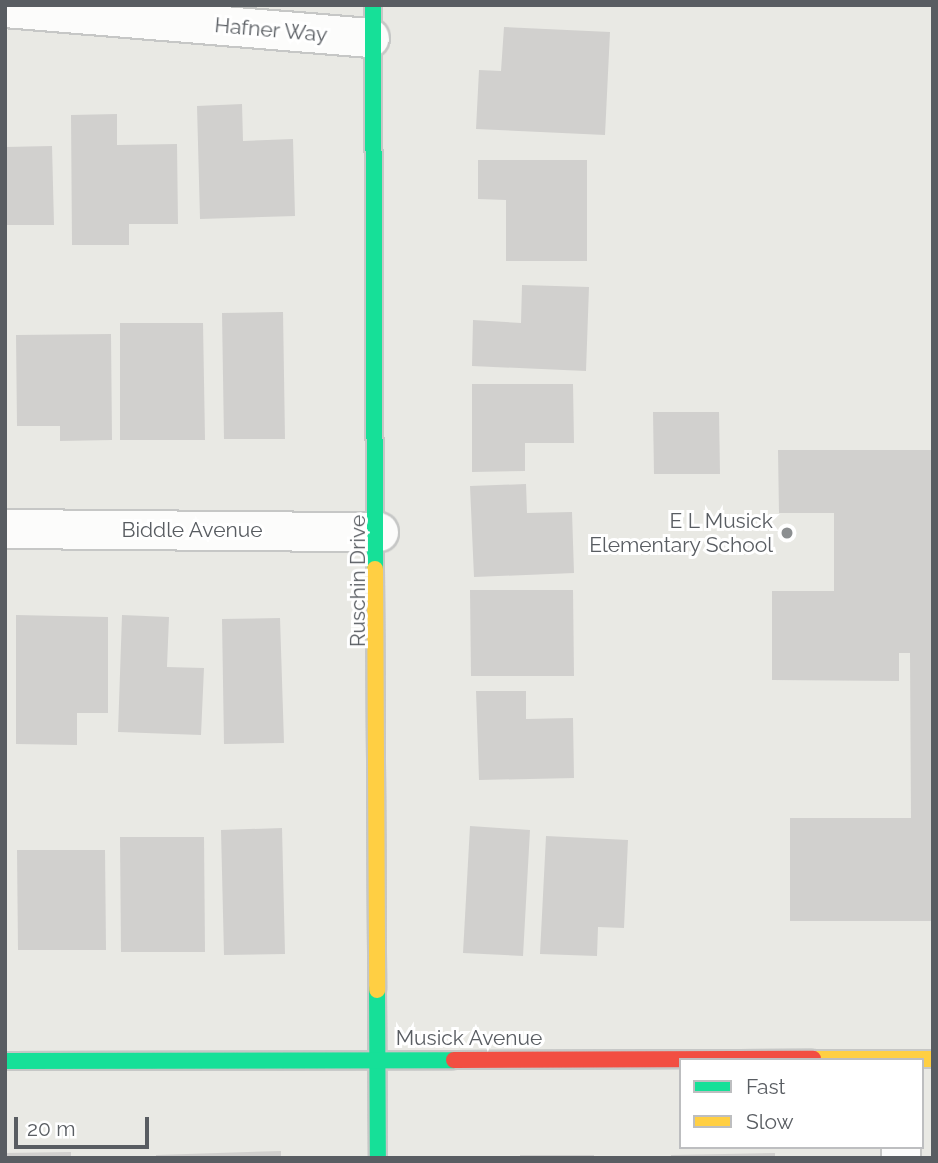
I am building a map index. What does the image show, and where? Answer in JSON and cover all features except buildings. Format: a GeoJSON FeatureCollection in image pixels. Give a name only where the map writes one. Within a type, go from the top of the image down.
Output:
{"type":"FeatureCollection","features":[{"type":"Feature","properties":{"kind":"street","name":"Hafner Way"},"geometry":{"type":"LineString","coordinates":[[5,8],[372,22]]}},
{"type":"Feature","properties":{"kind":"street","name":"Ruschin Drive"},"geometry":{"type":"LineString","coordinates":[[372,22],[379,532],[378,1158]]}},
{"type":"Feature","properties":{"kind":"street","name":"Biddle Avenue"},"geometry":{"type":"LineString","coordinates":[[5,529],[379,532]]}},
{"type":"Feature","properties":{"kind":"street","name":"Musick Avenue"},"geometry":{"type":"LineString","coordinates":[[5,1061],[679,1060]]}},
{"type":"Feature","properties":{"kind":"traffic: fast"},"geometry":{"type":"LineString","coordinates":[[373,5],[375,569]]}},
{"type":"Feature","properties":{"kind":"traffic: fast"},"geometry":{"type":"LineString","coordinates":[[377,990],[378,1158]]}},
{"type":"Feature","properties":{"kind":"traffic: fast"},"geometry":{"type":"LineString","coordinates":[[5,1061],[454,1060]]}},
{"type":"Feature","properties":{"kind":"traffic: slow"},"geometry":{"type":"LineString","coordinates":[[375,569],[377,990]]}},
{"type":"Feature","properties":{"kind":"traffic: slow"},"geometry":{"type":"LineString","coordinates":[[924,1059],[933,1059]]}},
{"type":"Feature","properties":{"kind":"traffic: jam"},"geometry":{"type":"LineString","coordinates":[[454,1060],[679,1059]]}},
{"type":"Feature","properties":{"kind":"place","name":"E L Musick Elementary School"},"geometry":{"type":"Point","coordinates":[787,533]}}]}
